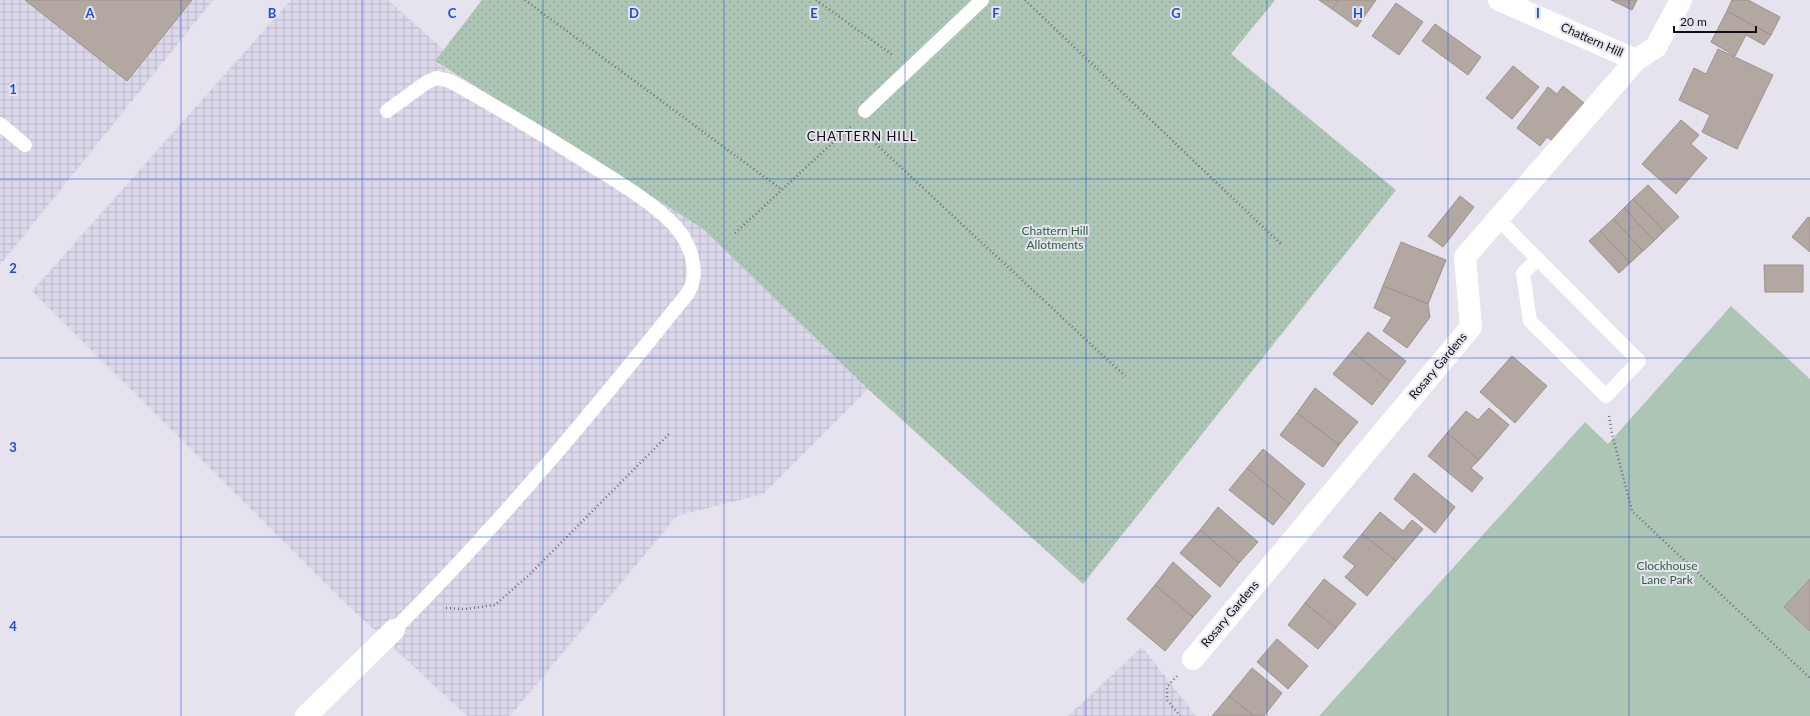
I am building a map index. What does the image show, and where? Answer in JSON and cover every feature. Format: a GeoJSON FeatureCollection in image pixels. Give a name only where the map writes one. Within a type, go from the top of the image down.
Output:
{"type":"FeatureCollection","features":[{"type":"Feature","properties":{"kind":"street","name":"Chattern Hill"},"geometry":{"type":"LineString","coordinates":[[1499,0],[1636,60],[1656,47],[1682,0]]}},
{"type":"Feature","properties":{"kind":"street","name":"Rosary Gardens"},"geometry":{"type":"LineString","coordinates":[[1193,659],[1471,327],[1465,257],[1636,60]]}},
{"type":"Feature","properties":{"kind":"street"},"geometry":{"type":"LineString","coordinates":[[306,716],[394,630]]}},
{"type":"Feature","properties":{"kind":"lane"},"geometry":{"type":"LineString","coordinates":[[865,111],[982,0]]}},
{"type":"Feature","properties":{"kind":"lane"},"geometry":{"type":"LineString","coordinates":[[387,111],[427,82],[437,78],[450,81],[529,126],[618,182],[660,211],[675,226],[689,247],[693,261],[694,281],[688,293],[560,450],[443,581],[394,630]]}},
{"type":"Feature","properties":{"kind":"lane"},"geometry":{"type":"LineString","coordinates":[[0,124],[25,144]]}},
{"type":"Feature","properties":{"kind":"lane"},"geometry":{"type":"LineString","coordinates":[[1498,219],[1538,259],[1638,361],[1606,396],[1530,321],[1523,273],[1538,259]]}},
{"type":"Feature","properties":{"kind":"path"},"geometry":{"type":"LineString","coordinates":[[525,0],[782,190]]}},
{"type":"Feature","properties":{"kind":"path"},"geometry":{"type":"LineString","coordinates":[[816,0],[910,68]]}},
{"type":"Feature","properties":{"kind":"path"},"geometry":{"type":"LineString","coordinates":[[1025,0],[1282,246]]}},
{"type":"Feature","properties":{"kind":"path"},"geometry":{"type":"LineString","coordinates":[[735,233],[865,111]]}},
{"type":"Feature","properties":{"kind":"path"},"geometry":{"type":"LineString","coordinates":[[853,123],[1125,376]]}},
{"type":"Feature","properties":{"kind":"path"},"geometry":{"type":"LineString","coordinates":[[1606,396],[1612,434],[1632,511],[1810,678]]}},
{"type":"Feature","properties":{"kind":"path"},"geometry":{"type":"LineString","coordinates":[[443,608],[465,609],[495,605],[529,575],[670,433]]}},
{"type":"Feature","properties":{"kind":"path"},"geometry":{"type":"LineString","coordinates":[[1180,716],[1167,700],[1167,687],[1193,659]]}},
{"type":"Feature","properties":{"kind":"shaded area"},"geometry":{"type":"Polygon","coordinates":[[[0,0],[213,0],[0,265],[0,0]]]}},
{"type":"Feature","properties":{"kind":"shaded area"},"geometry":{"type":"Polygon","coordinates":[[[291,0],[388,0],[444,50],[435,62],[702,228],[868,389],[763,494],[677,516],[510,716],[467,716],[341,599],[32,291],[291,0]]]}},
{"type":"Feature","properties":{"kind":"shaded area"},"geometry":{"type":"Polygon","coordinates":[[[1142,647],[1196,716],[1068,716],[1142,647]]]}},
{"type":"Feature","properties":{"kind":"green space","name":"Chattern Hill Allotments"},"geometry":{"type":"Polygon","coordinates":[[[482,0],[1275,0],[1231,54],[1396,190],[1083,584],[868,389],[702,228],[435,61],[482,0]]]}},
{"type":"Feature","properties":{"kind":"green space","name":"Clockhouse Lane Park"},"geometry":{"type":"Polygon","coordinates":[[[1731,306],[1810,379],[1810,716],[1319,716],[1585,422],[1608,444],[1731,306]]]}},
{"type":"Feature","properties":{"kind":"building"},"geometry":{"type":"Polygon","coordinates":[[[25,0],[192,0],[127,81],[25,0]]]}},
{"type":"Feature","properties":{"kind":"building"},"geometry":{"type":"Polygon","coordinates":[[[1319,0],[1339,0],[1332,9],[1319,0]]]}},
{"type":"Feature","properties":{"kind":"building"},"geometry":{"type":"Polygon","coordinates":[[[1339,0],[1376,0],[1357,27],[1332,9],[1339,0]]]}},
{"type":"Feature","properties":{"kind":"building"},"geometry":{"type":"Polygon","coordinates":[[[1611,0],[1637,0],[1632,10],[1611,0]]]}},
{"type":"Feature","properties":{"kind":"building"},"geometry":{"type":"Polygon","coordinates":[[[1732,0],[1748,0],[1780,17],[1771,35],[1727,11],[1732,0]]]}},
{"type":"Feature","properties":{"kind":"building"},"geometry":{"type":"Polygon","coordinates":[[[1396,3],[1423,22],[1399,55],[1372,36],[1396,3]]]}},
{"type":"Feature","properties":{"kind":"building"},"geometry":{"type":"Polygon","coordinates":[[[1727,11],[1771,35],[1764,45],[1746,35],[1735,56],[1711,42],[1727,11]]]}},
{"type":"Feature","properties":{"kind":"building"},"geometry":{"type":"Polygon","coordinates":[[[1435,24],[1481,57],[1468,75],[1422,41],[1435,24]]]}},
{"type":"Feature","properties":{"kind":"building"},"geometry":{"type":"Polygon","coordinates":[[[1718,49],[1773,75],[1737,149],[1702,132],[1710,115],[1679,100],[1694,68],[1706,74],[1718,49]]]}},
{"type":"Feature","properties":{"kind":"building"},"geometry":{"type":"Polygon","coordinates":[[[1513,66],[1539,87],[1512,119],[1486,98],[1513,66]]]}},
{"type":"Feature","properties":{"kind":"building"},"geometry":{"type":"Polygon","coordinates":[[[1563,86],[1584,103],[1554,142],[1547,137],[1540,146],[1517,128],[1548,87],[1557,94],[1563,86]]]}},
{"type":"Feature","properties":{"kind":"building"},"geometry":{"type":"Polygon","coordinates":[[[1681,120],[1699,135],[1691,144],[1707,158],[1676,194],[1642,164],[1681,120]]]}},
{"type":"Feature","properties":{"kind":"building"},"geometry":{"type":"Polygon","coordinates":[[[1648,185],[1679,217],[1664,231],[1633,199],[1648,185]]]}},
{"type":"Feature","properties":{"kind":"building"},"geometry":{"type":"Polygon","coordinates":[[[1460,196],[1474,207],[1443,247],[1428,236],[1460,196]]]}},
{"type":"Feature","properties":{"kind":"building"},"geometry":{"type":"Polygon","coordinates":[[[1633,199],[1664,231],[1654,241],[1624,208],[1633,199]]]}},
{"type":"Feature","properties":{"kind":"building"},"geometry":{"type":"Polygon","coordinates":[[[1624,208],[1654,241],[1643,251],[1613,219],[1624,208]]]}},
{"type":"Feature","properties":{"kind":"building"},"geometry":{"type":"Polygon","coordinates":[[[1808,217],[1810,218],[1810,252],[1792,237],[1808,217]]]}},
{"type":"Feature","properties":{"kind":"building"},"geometry":{"type":"Polygon","coordinates":[[[1613,219],[1643,251],[1630,263],[1600,231],[1613,219]]]}},
{"type":"Feature","properties":{"kind":"building"},"geometry":{"type":"Polygon","coordinates":[[[1600,231],[1630,263],[1619,273],[1589,241],[1600,231]]]}},
{"type":"Feature","properties":{"kind":"building"},"geometry":{"type":"Polygon","coordinates":[[[1401,242],[1446,260],[1428,304],[1383,286],[1401,242]]]}},
{"type":"Feature","properties":{"kind":"building"},"geometry":{"type":"Polygon","coordinates":[[[1764,265],[1803,265],[1803,292],[1765,292],[1764,265]]]}},
{"type":"Feature","properties":{"kind":"building"},"geometry":{"type":"Polygon","coordinates":[[[1383,286],[1428,304],[1430,317],[1407,348],[1383,331],[1392,317],[1374,308],[1383,286]]]}},
{"type":"Feature","properties":{"kind":"building"},"geometry":{"type":"Polygon","coordinates":[[[1368,332],[1406,361],[1390,382],[1352,351],[1368,332]]]}},
{"type":"Feature","properties":{"kind":"building"},"geometry":{"type":"Polygon","coordinates":[[[1352,351],[1390,382],[1372,405],[1333,374],[1352,351]]]}},
{"type":"Feature","properties":{"kind":"building"},"geometry":{"type":"Polygon","coordinates":[[[1512,356],[1547,386],[1515,423],[1480,392],[1512,356]]]}},
{"type":"Feature","properties":{"kind":"building"},"geometry":{"type":"Polygon","coordinates":[[[1315,388],[1358,422],[1339,445],[1297,413],[1315,388]]]}},
{"type":"Feature","properties":{"kind":"building"},"geometry":{"type":"Polygon","coordinates":[[[1489,408],[1509,425],[1479,460],[1447,433],[1466,411],[1478,420],[1489,408]]]}},
{"type":"Feature","properties":{"kind":"building"},"geometry":{"type":"Polygon","coordinates":[[[1297,413],[1339,445],[1323,467],[1280,435],[1297,413]]]}},
{"type":"Feature","properties":{"kind":"building"},"geometry":{"type":"Polygon","coordinates":[[[1447,433],[1479,460],[1471,468],[1483,478],[1472,492],[1428,456],[1447,433]]]}},
{"type":"Feature","properties":{"kind":"building"},"geometry":{"type":"Polygon","coordinates":[[[1263,449],[1305,484],[1290,504],[1247,468],[1263,449]]]}},
{"type":"Feature","properties":{"kind":"building"},"geometry":{"type":"Polygon","coordinates":[[[1247,468],[1290,504],[1273,525],[1229,490],[1247,468]]]}},
{"type":"Feature","properties":{"kind":"building"},"geometry":{"type":"Polygon","coordinates":[[[1414,473],[1455,507],[1435,533],[1394,499],[1414,473]]]}},
{"type":"Feature","properties":{"kind":"building"},"geometry":{"type":"Polygon","coordinates":[[[1218,507],[1258,542],[1239,563],[1200,530],[1218,507]]]}},
{"type":"Feature","properties":{"kind":"building"},"geometry":{"type":"Polygon","coordinates":[[[1380,512],[1403,531],[1412,520],[1423,529],[1396,561],[1362,534],[1380,512]]]}},
{"type":"Feature","properties":{"kind":"building"},"geometry":{"type":"Polygon","coordinates":[[[1200,530],[1239,563],[1220,587],[1180,553],[1200,530]]]}},
{"type":"Feature","properties":{"kind":"building"},"geometry":{"type":"Polygon","coordinates":[[[1362,534],[1396,561],[1367,596],[1345,577],[1355,566],[1343,557],[1362,534]]]}},
{"type":"Feature","properties":{"kind":"building"},"geometry":{"type":"Polygon","coordinates":[[[1173,562],[1211,596],[1193,617],[1155,585],[1173,562]]]}},
{"type":"Feature","properties":{"kind":"building"},"geometry":{"type":"Polygon","coordinates":[[[1324,579],[1356,604],[1336,628],[1305,603],[1324,579]]]}},
{"type":"Feature","properties":{"kind":"building"},"geometry":{"type":"Polygon","coordinates":[[[1810,579],[1810,631],[1784,607],[1810,579]]]}},
{"type":"Feature","properties":{"kind":"building"},"geometry":{"type":"Polygon","coordinates":[[[1155,585],[1193,617],[1165,651],[1127,619],[1155,585]]]}},
{"type":"Feature","properties":{"kind":"building"},"geometry":{"type":"Polygon","coordinates":[[[1305,603],[1336,628],[1318,649],[1288,625],[1305,603]]]}},
{"type":"Feature","properties":{"kind":"building"},"geometry":{"type":"Polygon","coordinates":[[[1277,639],[1308,666],[1288,689],[1257,662],[1277,639]]]}},
{"type":"Feature","properties":{"kind":"building"},"geometry":{"type":"Polygon","coordinates":[[[1252,668],[1282,693],[1264,716],[1254,716],[1229,696],[1252,668]]]}},
{"type":"Feature","properties":{"kind":"building"},"geometry":{"type":"Polygon","coordinates":[[[1229,696],[1254,716],[1212,716],[1229,696]]]}},
{"type":"Feature","properties":{"kind":"district","name":"CHATTERN HILL"},"geometry":{"type":"Point","coordinates":[862,136]}}]}
